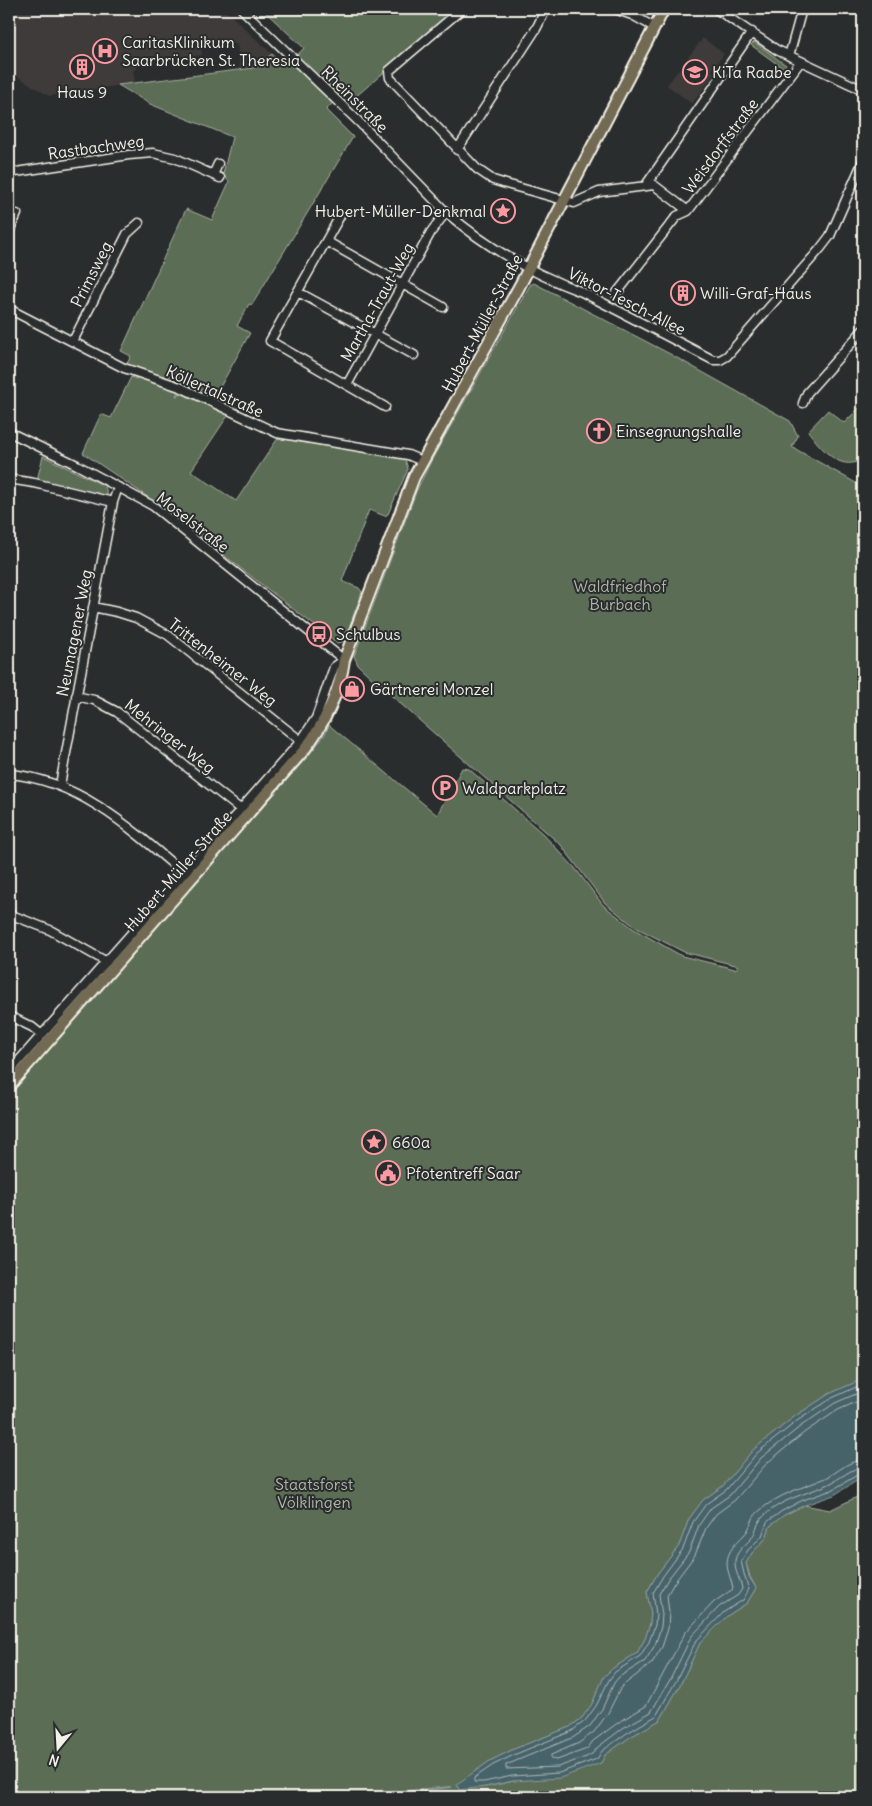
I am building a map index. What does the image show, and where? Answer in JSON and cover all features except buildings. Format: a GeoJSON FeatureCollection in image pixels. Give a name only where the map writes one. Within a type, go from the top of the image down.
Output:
{"type":"FeatureCollection","features":[{"type":"Feature","properties":{"kind":"main road","name":"Hubert-Müller-Straße"},"geometry":{"type":"LineString","coordinates":[[9,1086],[304,750],[323,722],[342,673],[344,660],[410,486],[529,268],[664,9]]}},
{"type":"Feature","properties":{"kind":"street","name":"Rheinstraße"},"geometry":{"type":"LineString","coordinates":[[242,9],[294,58],[446,212],[492,247],[529,268]]}},
{"type":"Feature","properties":{"kind":"street"},"geometry":{"type":"LineString","coordinates":[[462,9],[389,72],[390,78],[456,150],[477,169],[494,180],[517,188],[578,202],[599,192],[646,185],[752,32]]}},
{"type":"Feature","properties":{"kind":"street"},"geometry":{"type":"LineString","coordinates":[[456,150],[536,29],[546,9]]}},
{"type":"Feature","properties":{"kind":"street"},"geometry":{"type":"LineString","coordinates":[[615,9],[632,15],[654,27]]}},
{"type":"Feature","properties":{"kind":"street"},"geometry":{"type":"LineString","coordinates":[[716,9],[777,50],[863,90]]}},
{"type":"Feature","properties":{"kind":"street"},"geometry":{"type":"LineString","coordinates":[[789,56],[802,9]]}},
{"type":"Feature","properties":{"kind":"street","name":"Weisdorffstraße"},"geometry":{"type":"LineString","coordinates":[[646,185],[658,187],[688,211],[801,61]]}},
{"type":"Feature","properties":{"kind":"street","name":"Rastbachweg"},"geometry":{"type":"LineString","coordinates":[[9,173],[129,155],[153,154],[175,158],[216,177],[218,164]]}},
{"type":"Feature","properties":{"kind":"street","name":"Viktor-Tesch-Allee"},"geometry":{"type":"LineString","coordinates":[[529,268],[567,287],[582,292],[713,360],[720,360],[727,356],[830,236],[863,161]]}},
{"type":"Feature","properties":{"kind":"street"},"geometry":{"type":"LineString","coordinates":[[616,294],[677,216],[688,211]]}},
{"type":"Feature","properties":{"kind":"street","name":"Martha-Traut-Weg"},"geometry":{"type":"LineString","coordinates":[[347,385],[431,232],[446,212]]}},
{"type":"Feature","properties":{"kind":"street"},"geometry":{"type":"LineString","coordinates":[[9,232],[17,214]]}},
{"type":"Feature","properties":{"kind":"street"},"geometry":{"type":"LineString","coordinates":[[340,216],[270,341],[385,407]]}},
{"type":"Feature","properties":{"kind":"street","name":"Primsweg"},"geometry":{"type":"LineString","coordinates":[[73,341],[127,234],[139,223]]}},
{"type":"Feature","properties":{"kind":"street"},"geometry":{"type":"LineString","coordinates":[[326,241],[443,307]]}},
{"type":"Feature","properties":{"kind":"street"},"geometry":{"type":"LineString","coordinates":[[298,292],[414,355]]}},
{"type":"Feature","properties":{"kind":"street","name":"Köllertalstraße"},"geometry":{"type":"LineString","coordinates":[[9,309],[124,368],[180,387],[276,433],[408,455],[422,461]]}},
{"type":"Feature","properties":{"kind":"street"},"geometry":{"type":"LineString","coordinates":[[803,403],[806,393],[863,330]]}},
{"type":"Feature","properties":{"kind":"street","name":"Moselstraße"},"geometry":{"type":"LineString","coordinates":[[9,432],[152,506],[344,660]]}},
{"type":"Feature","properties":{"kind":"street"},"geometry":{"type":"LineString","coordinates":[[9,479],[113,502]]}},
{"type":"Feature","properties":{"kind":"street","name":"Neumagener Weg"},"geometry":{"type":"LineString","coordinates":[[60,785],[113,502],[118,487]]}},
{"type":"Feature","properties":{"kind":"street","name":"Trittenheimer Weg"},"geometry":{"type":"LineString","coordinates":[[93,607],[136,618],[168,635],[301,741]]}},
{"type":"Feature","properties":{"kind":"street","name":"Hubert-Müller-Straße"},"geometry":{"type":"LineString","coordinates":[[9,1072],[301,741],[316,718],[336,664],[344,660]]}},
{"type":"Feature","properties":{"kind":"street","name":"Mehringer Weg"},"geometry":{"type":"LineString","coordinates":[[76,696],[94,700],[117,712],[240,809]]}},
{"type":"Feature","properties":{"kind":"street"},"geometry":{"type":"LineString","coordinates":[[9,774],[36,778],[60,785],[91,800],[183,873]]}},
{"type":"Feature","properties":{"kind":"street"},"geometry":{"type":"LineString","coordinates":[[9,914],[50,930],[107,962]]}},
{"type":"Feature","properties":{"kind":"street"},"geometry":{"type":"LineString","coordinates":[[9,1016],[42,1035]]}},
{"type":"Feature","properties":{"kind":"shaded area","name":"CaritasKlinikum Saarbrücken St. Theresia"},"geometry":{"type":"Polygon","coordinates":[[[9,9],[224,9],[272,54],[254,68],[240,69],[237,43],[201,48],[202,55],[136,64],[136,70],[133,70],[135,83],[49,96],[17,76],[9,77],[9,9]]]}},
{"type":"Feature","properties":{"kind":"shaded area","name":"KiTa Raabe"},"geometry":{"type":"Polygon","coordinates":[[[703,38],[724,54],[712,70],[715,73],[692,104],[667,85],[703,38]]]}},
{"type":"Feature","properties":{"kind":"green space"},"geometry":{"type":"Polygon","coordinates":[[[262,9],[458,9],[354,98],[345,90],[326,110],[353,137],[252,305],[249,304],[237,326],[250,333],[215,396],[183,381],[176,396],[180,391],[229,414],[191,471],[236,501],[278,438],[405,459],[408,469],[388,514],[385,516],[369,510],[342,581],[359,588],[362,592],[345,639],[337,643],[158,504],[83,453],[101,414],[111,418],[131,377],[137,378],[123,371],[131,356],[121,351],[186,209],[212,220],[229,182],[223,174],[232,137],[150,104],[118,85],[254,68],[272,54],[287,66],[304,48],[262,9]]]}},
{"type":"Feature","properties":{"kind":"green space"},"geometry":{"type":"Polygon","coordinates":[[[754,42],[786,65],[787,68],[784,73],[782,72],[784,69],[751,45],[754,42]]]}},
{"type":"Feature","properties":{"kind":"green space","name":"Staatsforst Völklingen"},"geometry":{"type":"Polygon","coordinates":[[[534,283],[670,354],[790,421],[798,436],[792,447],[863,487],[863,1379],[829,1394],[794,1417],[753,1450],[723,1486],[703,1500],[689,1519],[679,1546],[658,1573],[647,1592],[651,1613],[645,1639],[637,1653],[612,1669],[604,1677],[592,1704],[582,1718],[570,1727],[514,1749],[490,1761],[458,1784],[459,1789],[485,1787],[601,1763],[605,1755],[630,1737],[660,1720],[681,1683],[700,1643],[727,1616],[747,1603],[756,1588],[746,1563],[752,1553],[766,1538],[770,1526],[784,1515],[804,1505],[830,1510],[863,1494],[863,1797],[9,1797],[9,1096],[182,897],[310,754],[325,734],[329,725],[437,815],[462,768],[469,769],[543,834],[575,868],[603,905],[634,929],[682,956],[735,969],[739,966],[684,952],[635,927],[605,903],[561,845],[377,683],[358,665],[354,656],[416,492],[431,461],[530,285],[534,283]]]}},
{"type":"Feature","properties":{"kind":"green space"},"geometry":{"type":"Polygon","coordinates":[[[863,404],[863,458],[853,463],[839,461],[827,453],[808,431],[828,410],[844,423],[863,404]]]}},
{"type":"Feature","properties":{"kind":"green space"},"geometry":{"type":"Polygon","coordinates":[[[43,456],[105,486],[108,498],[37,480],[43,456]]]}},
{"type":"Feature","properties":{"kind":"water"},"geometry":{"type":"Polygon","coordinates":[[[863,1379],[863,1477],[834,1495],[784,1515],[770,1526],[766,1538],[752,1553],[746,1563],[749,1577],[756,1588],[747,1603],[727,1616],[700,1643],[681,1683],[660,1720],[630,1737],[605,1755],[601,1763],[560,1778],[513,1781],[459,1790],[457,1784],[490,1761],[514,1749],[570,1727],[582,1718],[592,1704],[604,1677],[612,1669],[637,1653],[645,1639],[651,1613],[647,1592],[658,1573],[679,1546],[689,1519],[703,1500],[723,1486],[753,1450],[794,1417],[829,1394],[863,1379]]]}},
{"type":"Feature","properties":{"kind":"waterway"},"geometry":{"type":"LineString","coordinates":[[399,1797],[409,1791],[451,1787]]}},
{"type":"Feature","properties":{"kind":"place","name":"CaritasKlinikum Saarbrücken St. Theresia"},"geometry":{"type":"Point","coordinates":[105,51]}},
{"type":"Feature","properties":{"kind":"place","name":"Haus 9"},"geometry":{"type":"Point","coordinates":[82,67]}},
{"type":"Feature","properties":{"kind":"place","name":"KiTa Raabe"},"geometry":{"type":"Point","coordinates":[695,72]}},
{"type":"Feature","properties":{"kind":"place","name":"Hubert-Müller-Denkmal"},"geometry":{"type":"Point","coordinates":[503,211]}},
{"type":"Feature","properties":{"kind":"place","name":"Willi-Graf-Haus"},"geometry":{"type":"Point","coordinates":[683,293]}},
{"type":"Feature","properties":{"kind":"place","name":"Einsegnungshalle"},"geometry":{"type":"Point","coordinates":[599,431]}},
{"type":"Feature","properties":{"kind":"place","name":"Schulbus"},"geometry":{"type":"Point","coordinates":[319,634]}},
{"type":"Feature","properties":{"kind":"place","name":"Gärtnerei Monzel"},"geometry":{"type":"Point","coordinates":[352,689]}},
{"type":"Feature","properties":{"kind":"place","name":"Waldparkplatz"},"geometry":{"type":"Point","coordinates":[445,788]}},
{"type":"Feature","properties":{"kind":"place","name":"660a"},"geometry":{"type":"Point","coordinates":[374,1142]}},
{"type":"Feature","properties":{"kind":"place","name":"Pfotentreff Saar"},"geometry":{"type":"Point","coordinates":[388,1173]}},
{"type":"Feature","properties":{"kind":"park label","name":"Waldfriedhof Burbach"},"geometry":{"type":"Point","coordinates":[620,595]}}]}
